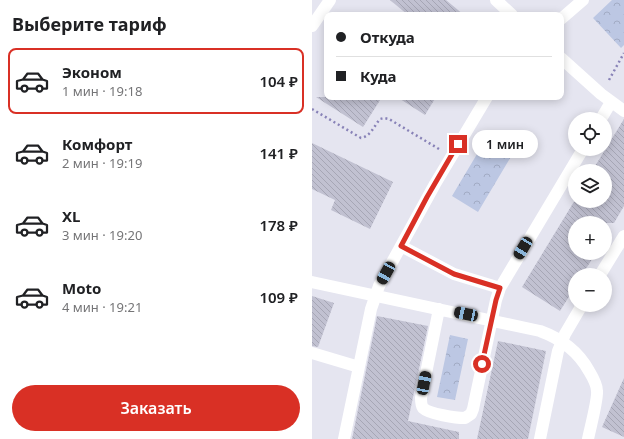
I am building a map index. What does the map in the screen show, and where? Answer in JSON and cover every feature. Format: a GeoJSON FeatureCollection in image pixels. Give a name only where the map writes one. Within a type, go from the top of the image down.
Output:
{"type":"FeatureCollection","features":[{"type":"Feature","properties":{"kind":"street"},"geometry":{"type":"LineString","coordinates":[[312,26],[330,0]]}},
{"type":"Feature","properties":{"kind":"street"},"geometry":{"type":"LineString","coordinates":[[496,0],[509,12]]}},
{"type":"Feature","properties":{"kind":"street"},"geometry":{"type":"LineString","coordinates":[[564,16],[583,0]]}},
{"type":"Feature","properties":{"kind":"street"},"geometry":{"type":"LineString","coordinates":[[564,61],[601,94],[624,111]]}},
{"type":"Feature","properties":{"kind":"street"},"geometry":{"type":"LineString","coordinates":[[344,439],[375,296],[451,156],[485,100]]}},
{"type":"Feature","properties":{"kind":"street"},"geometry":{"type":"LineString","coordinates":[[605,112],[611,102]]}},
{"type":"Feature","properties":{"kind":"street"},"geometry":{"type":"LineString","coordinates":[[439,309],[421,398],[423,407],[431,412],[465,418],[471,414],[500,288],[579,156]]}},
{"type":"Feature","properties":{"kind":"street"},"geometry":{"type":"LineString","coordinates":[[604,268],[624,236]]}},
{"type":"Feature","properties":{"kind":"street"},"geometry":{"type":"LineString","coordinates":[[401,246],[454,274],[500,288]]}},
{"type":"Feature","properties":{"kind":"street"},"geometry":{"type":"LineString","coordinates":[[312,282],[540,331],[562,341],[584,362],[598,391],[588,439]]}},
{"type":"Feature","properties":{"kind":"street"},"geometry":{"type":"LineString","coordinates":[[540,439],[558,351],[578,312]]}},
{"type":"Feature","properties":{"kind":"street"},"geometry":{"type":"LineString","coordinates":[[312,353],[359,367]]}},
{"type":"Feature","properties":{"kind":"path"},"geometry":{"type":"LineString","coordinates":[[601,94],[624,53]]}},
{"type":"Feature","properties":{"kind":"path"},"geometry":{"type":"LineString","coordinates":[[312,109],[361,138],[370,134],[380,119],[388,119],[451,156]]}},
{"type":"Feature","properties":{"kind":"green space"},"geometry":{"type":"Polygon","coordinates":[[[612,0],[624,0],[624,45],[621,48],[593,18],[612,0]]]}},
{"type":"Feature","properties":{"kind":"green space"},"geometry":{"type":"Polygon","coordinates":[[[486,139],[512,155],[478,212],[452,196],[486,139]]]}},
{"type":"Feature","properties":{"kind":"green space"},"geometry":{"type":"Polygon","coordinates":[[[450,335],[468,339],[455,400],[437,397],[450,335]]]}},
{"type":"Feature","properties":{"kind":"building"},"geometry":{"type":"Polygon","coordinates":[[[390,0],[446,0],[460,12],[404,12],[390,0]]]}},
{"type":"Feature","properties":{"kind":"building"},"geometry":{"type":"Polygon","coordinates":[[[316,97],[324,97],[324,100],[380,100],[363,127],[316,97]]]}},
{"type":"Feature","properties":{"kind":"building"},"geometry":{"type":"Polygon","coordinates":[[[402,100],[434,100],[425,115],[402,100]]]}},
{"type":"Feature","properties":{"kind":"building"},"geometry":{"type":"Polygon","coordinates":[[[624,119],[624,206],[614,223],[612,223],[612,216],[568,216],[568,260],[592,260],[586,268],[568,268],[568,298],[560,311],[522,287],[570,208],[612,208],[612,164],[596,164],[601,156],[612,156],[612,138],[624,119]]]}},
{"type":"Feature","properties":{"kind":"building"},"geometry":{"type":"Polygon","coordinates":[[[312,143],[393,182],[370,229],[331,210],[335,200],[312,189],[312,143]]]}},
{"type":"Feature","properties":{"kind":"building"},"geometry":{"type":"Polygon","coordinates":[[[312,296],[334,303],[318,347],[312,346],[312,296]]]}},
{"type":"Feature","properties":{"kind":"building"},"geometry":{"type":"Polygon","coordinates":[[[377,316],[428,326],[408,421],[459,432],[459,439],[352,439],[377,316]]]}},
{"type":"Feature","properties":{"kind":"building"},"geometry":{"type":"Polygon","coordinates":[[[498,341],[546,351],[528,439],[477,439],[498,341]]]}},
{"type":"Feature","properties":{"kind":"building"},"geometry":{"type":"Polygon","coordinates":[[[624,378],[624,437],[602,427],[624,378]]]}},
{"type":"Feature","properties":{"kind":"route"},"geometry":{"type":"LineString","coordinates":[[458,144],[427,197],[401,246],[463,278],[500,288],[497,294],[482,364]]}}]}
